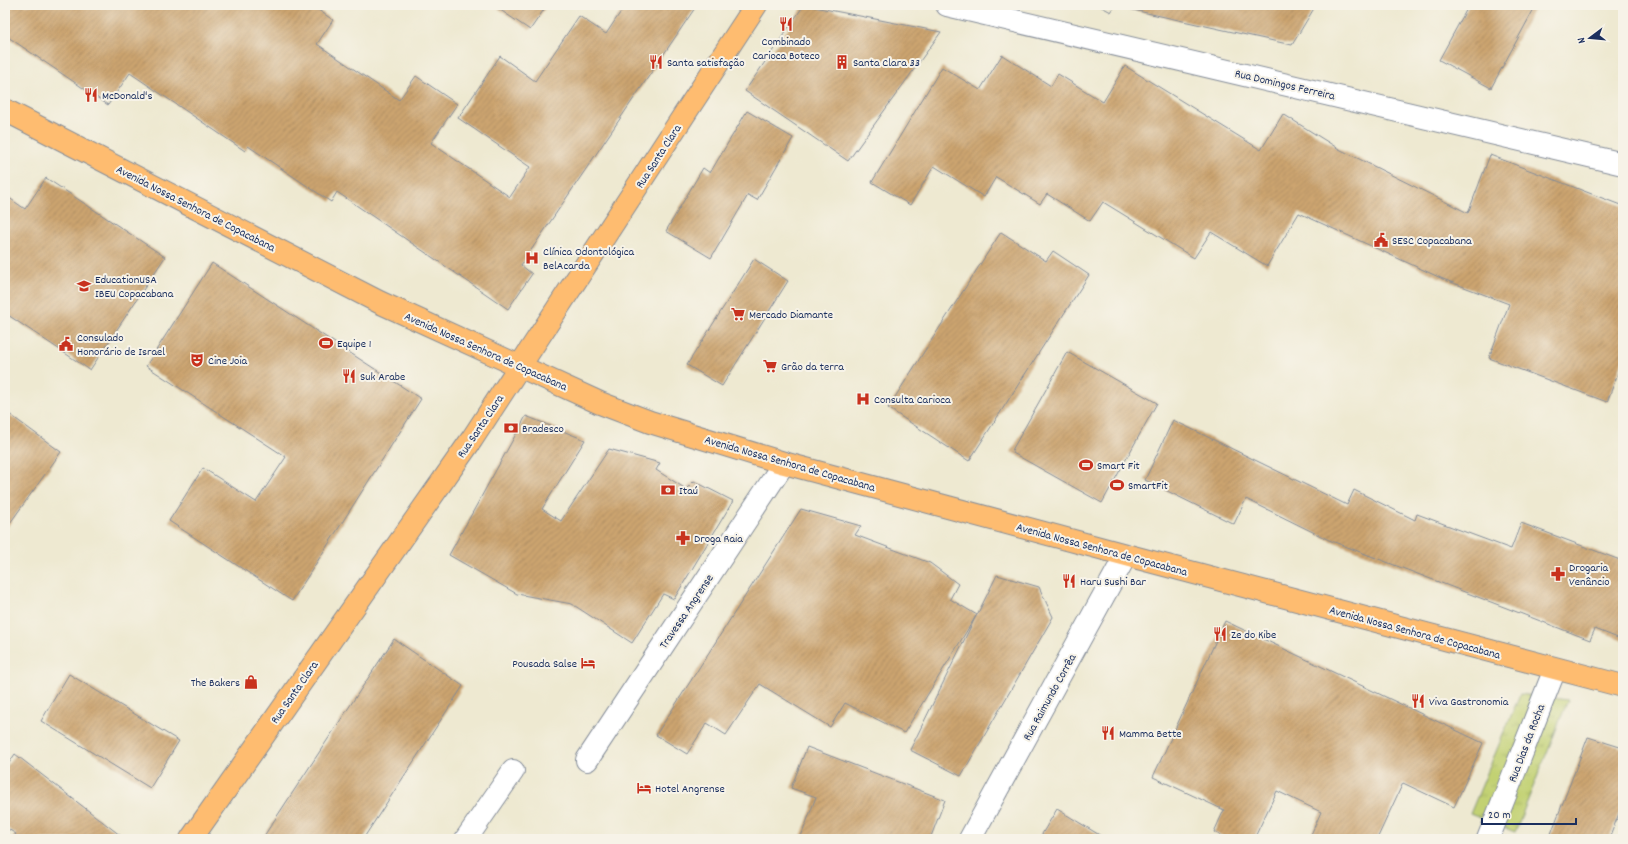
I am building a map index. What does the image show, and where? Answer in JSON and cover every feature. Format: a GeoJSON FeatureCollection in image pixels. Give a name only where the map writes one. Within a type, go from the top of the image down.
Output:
{"type":"FeatureCollection","features":[{"type":"Feature","properties":{"kind":"main road","name":"Rua Santa Clara"},"geometry":{"type":"LineString","coordinates":[[191,839],[472,439],[756,5]]}},
{"type":"Feature","properties":{"kind":"main road","name":"Avenida Nossa Senhora de Copacabana"},"geometry":{"type":"LineString","coordinates":[[5,110],[379,302],[600,403],[650,422],[784,463],[1623,686]]}},
{"type":"Feature","properties":{"kind":"street","name":"Rua Domingos Ferreira"},"geometry":{"type":"LineString","coordinates":[[948,5],[1623,164]]}},
{"type":"Feature","properties":{"kind":"street","name":"Travessa Angrense"},"geometry":{"type":"LineString","coordinates":[[587,760],[784,463]]}},
{"type":"Feature","properties":{"kind":"street","name":"Rua Raimundo Corrêa"},"geometry":{"type":"LineString","coordinates":[[970,839],[1126,555]]}},
{"type":"Feature","properties":{"kind":"street","name":"Rua Dias da Rocha"},"geometry":{"type":"LineString","coordinates":[[1491,831],[1555,669]]}},
{"type":"Feature","properties":{"kind":"street"},"geometry":{"type":"LineString","coordinates":[[466,839],[513,771]]}},
{"type":"Feature","properties":{"kind":"green space"},"geometry":{"type":"Polygon","coordinates":[[[1520,694],[1568,700],[1515,832],[1470,814],[1520,694]]]}},
{"type":"Feature","properties":{"kind":"building"},"geometry":{"type":"Polygon","coordinates":[[[5,5],[311,5],[333,20],[317,44],[399,100],[416,76],[457,104],[431,143],[510,197],[530,167],[458,118],[500,56],[535,81],[579,16],[606,34],[624,7],[621,5],[697,5],[521,265],[532,274],[508,309],[337,192],[331,202],[248,146],[245,151],[130,73],[108,105],[5,35],[5,5]]]}},
{"type":"Feature","properties":{"kind":"building"},"geometry":{"type":"Polygon","coordinates":[[[493,5],[547,5],[530,30],[493,5]]]}},
{"type":"Feature","properties":{"kind":"building","name":"Santa Clara 33"},"geometry":{"type":"Polygon","coordinates":[[[804,5],[941,32],[848,161],[745,91],[804,5]]]}},
{"type":"Feature","properties":{"kind":"building"},"geometry":{"type":"Polygon","coordinates":[[[1098,5],[1316,5],[1292,45],[1115,6],[1111,12],[1098,5]]]}},
{"type":"Feature","properties":{"kind":"building"},"geometry":{"type":"Polygon","coordinates":[[[1469,5],[1536,5],[1491,88],[1439,60],[1469,5]]]}},
{"type":"Feature","properties":{"kind":"building"},"geometry":{"type":"Polygon","coordinates":[[[1002,55],[1051,86],[1058,74],[1103,102],[1125,66],[1261,150],[1283,114],[1339,149],[1468,213],[1490,155],[1623,206],[1623,360],[1607,402],[1489,358],[1509,304],[1443,279],[1299,213],[1267,266],[1211,232],[1194,258],[1103,202],[1090,221],[1047,194],[1040,204],[996,177],[984,197],[934,166],[910,205],[872,182],[942,67],[980,90],[1002,55]]]}},
{"type":"Feature","properties":{"kind":"building"},"geometry":{"type":"Polygon","coordinates":[[[747,111],[793,138],[757,200],[748,195],[711,258],[666,231],[703,168],[710,173],[747,111]]]}},
{"type":"Feature","properties":{"kind":"building"},"geometry":{"type":"Polygon","coordinates":[[[46,178],[165,257],[90,370],[5,313],[5,195],[25,209],[46,178]]]}},
{"type":"Feature","properties":{"kind":"building"},"geometry":{"type":"Polygon","coordinates":[[[1001,232],[1046,261],[1053,251],[1089,275],[969,461],[888,408],[1001,232]]]}},
{"type":"Feature","properties":{"kind":"building"},"geometry":{"type":"Polygon","coordinates":[[[754,259],[788,281],[722,386],[687,365],[754,259]]]}},
{"type":"Feature","properties":{"kind":"building"},"geometry":{"type":"Polygon","coordinates":[[[212,263],[421,399],[292,601],[169,521],[203,468],[256,502],[286,457],[146,366],[212,263]]]}},
{"type":"Feature","properties":{"kind":"building"},"geometry":{"type":"Polygon","coordinates":[[[1067,352],[1157,403],[1102,503],[1011,452],[1067,352]]]}},
{"type":"Feature","properties":{"kind":"building"},"geometry":{"type":"Polygon","coordinates":[[[5,411],[61,452],[5,530],[5,411]]]}},
{"type":"Feature","properties":{"kind":"building"},"geometry":{"type":"Polygon","coordinates":[[[526,416],[585,440],[542,509],[561,521],[609,449],[660,463],[656,470],[686,489],[694,481],[733,501],[674,599],[663,594],[632,643],[572,604],[517,594],[449,555],[526,416]]]}},
{"type":"Feature","properties":{"kind":"building"},"geometry":{"type":"Polygon","coordinates":[[[1173,420],[1347,505],[1354,490],[1415,520],[1417,514],[1511,549],[1521,523],[1620,560],[1623,553],[1623,640],[1595,629],[1590,640],[1329,540],[1246,499],[1234,524],[1145,480],[1173,420]]]}},
{"type":"Feature","properties":{"kind":"building"},"geometry":{"type":"Polygon","coordinates":[[[801,509],[861,526],[855,535],[930,563],[958,584],[950,599],[977,615],[997,575],[1039,587],[1053,617],[961,776],[910,750],[976,616],[904,733],[845,703],[830,727],[760,684],[726,735],[707,723],[687,754],[656,735],[801,509]]]}},
{"type":"Feature","properties":{"kind":"building"},"geometry":{"type":"Polygon","coordinates":[[[1225,621],[1483,743],[1454,807],[1403,783],[1377,839],[1309,839],[1321,812],[1277,791],[1254,839],[1228,839],[1214,832],[1224,810],[1153,777],[1225,621]]]}},
{"type":"Feature","properties":{"kind":"building"},"geometry":{"type":"Polygon","coordinates":[[[394,639],[463,686],[363,839],[262,839],[394,639]]]}},
{"type":"Feature","properties":{"kind":"building"},"geometry":{"type":"Polygon","coordinates":[[[69,674],[179,741],[150,788],[41,721],[69,674]]]}},
{"type":"Feature","properties":{"kind":"building"},"geometry":{"type":"Polygon","coordinates":[[[1588,737],[1623,748],[1623,803],[1609,839],[1549,839],[1588,737]]]}},
{"type":"Feature","properties":{"kind":"building"},"geometry":{"type":"Polygon","coordinates":[[[807,747],[945,800],[930,839],[800,839],[816,797],[791,788],[807,747]]]}},
{"type":"Feature","properties":{"kind":"building"},"geometry":{"type":"Polygon","coordinates":[[[15,754],[125,839],[12,839],[16,834],[5,827],[5,769],[15,754]]]}},
{"type":"Feature","properties":{"kind":"building"},"geometry":{"type":"Polygon","coordinates":[[[1057,809],[1106,839],[1039,839],[1057,809]]]}},
{"type":"Feature","properties":{"kind":"place","name":"Combinado Carioca Boteco"},"geometry":{"type":"Point","coordinates":[786,24]}},
{"type":"Feature","properties":{"kind":"place","name":"Santa satisfação"},"geometry":{"type":"Point","coordinates":[656,62]}},
{"type":"Feature","properties":{"kind":"place","name":"Santa Clara 33"},"geometry":{"type":"Point","coordinates":[842,62]}},
{"type":"Feature","properties":{"kind":"place","name":"McDonald's"},"geometry":{"type":"Point","coordinates":[91,95]}},
{"type":"Feature","properties":{"kind":"place","name":"SESC Copacabana"},"geometry":{"type":"Point","coordinates":[1381,240]}},
{"type":"Feature","properties":{"kind":"place","name":"Clínica Odontológica BelAcarda"},"geometry":{"type":"Point","coordinates":[532,258]}},
{"type":"Feature","properties":{"kind":"place","name":"EducationUSA IBEU Copacabana"},"geometry":{"type":"Point","coordinates":[84,286]}},
{"type":"Feature","properties":{"kind":"place","name":"Mercado Diamante"},"geometry":{"type":"Point","coordinates":[738,314]}},
{"type":"Feature","properties":{"kind":"place","name":"Equipe 1"},"geometry":{"type":"Point","coordinates":[326,343]}},
{"type":"Feature","properties":{"kind":"place","name":"Consulado Honorário de Israel"},"geometry":{"type":"Point","coordinates":[66,344]}},
{"type":"Feature","properties":{"kind":"place","name":"Cine Joia"},"geometry":{"type":"Point","coordinates":[197,360]}},
{"type":"Feature","properties":{"kind":"place","name":"Grão da terra"},"geometry":{"type":"Point","coordinates":[770,366]}},
{"type":"Feature","properties":{"kind":"place","name":"Suk Arabe"},"geometry":{"type":"Point","coordinates":[349,376]}},
{"type":"Feature","properties":{"kind":"place","name":"Consulta Carioca"},"geometry":{"type":"Point","coordinates":[863,399]}},
{"type":"Feature","properties":{"kind":"place","name":"Bradesco"},"geometry":{"type":"Point","coordinates":[511,428]}},
{"type":"Feature","properties":{"kind":"place","name":"Smart Fit"},"geometry":{"type":"Point","coordinates":[1086,465]}},
{"type":"Feature","properties":{"kind":"place","name":"SmartFit"},"geometry":{"type":"Point","coordinates":[1117,485]}},
{"type":"Feature","properties":{"kind":"place","name":"Itaú"},"geometry":{"type":"Point","coordinates":[668,490]}},
{"type":"Feature","properties":{"kind":"place","name":"Droga Raia"},"geometry":{"type":"Point","coordinates":[683,538]}},
{"type":"Feature","properties":{"kind":"place","name":"Drogaria Venâncio"},"geometry":{"type":"Point","coordinates":[1558,574]}},
{"type":"Feature","properties":{"kind":"place","name":"Haru Sushi Bar"},"geometry":{"type":"Point","coordinates":[1069,581]}},
{"type":"Feature","properties":{"kind":"place","name":"Ze do Kibe"},"geometry":{"type":"Point","coordinates":[1220,634]}},
{"type":"Feature","properties":{"kind":"place","name":"Pousada Salse"},"geometry":{"type":"Point","coordinates":[588,663]}},
{"type":"Feature","properties":{"kind":"place","name":"The Bakers"},"geometry":{"type":"Point","coordinates":[251,682]}},
{"type":"Feature","properties":{"kind":"place","name":"Viva Gastronomia"},"geometry":{"type":"Point","coordinates":[1418,701]}},
{"type":"Feature","properties":{"kind":"place","name":"Mamma Bette"},"geometry":{"type":"Point","coordinates":[1108,733]}},
{"type":"Feature","properties":{"kind":"place","name":"Hotel Angrense"},"geometry":{"type":"Point","coordinates":[644,788]}}]}
